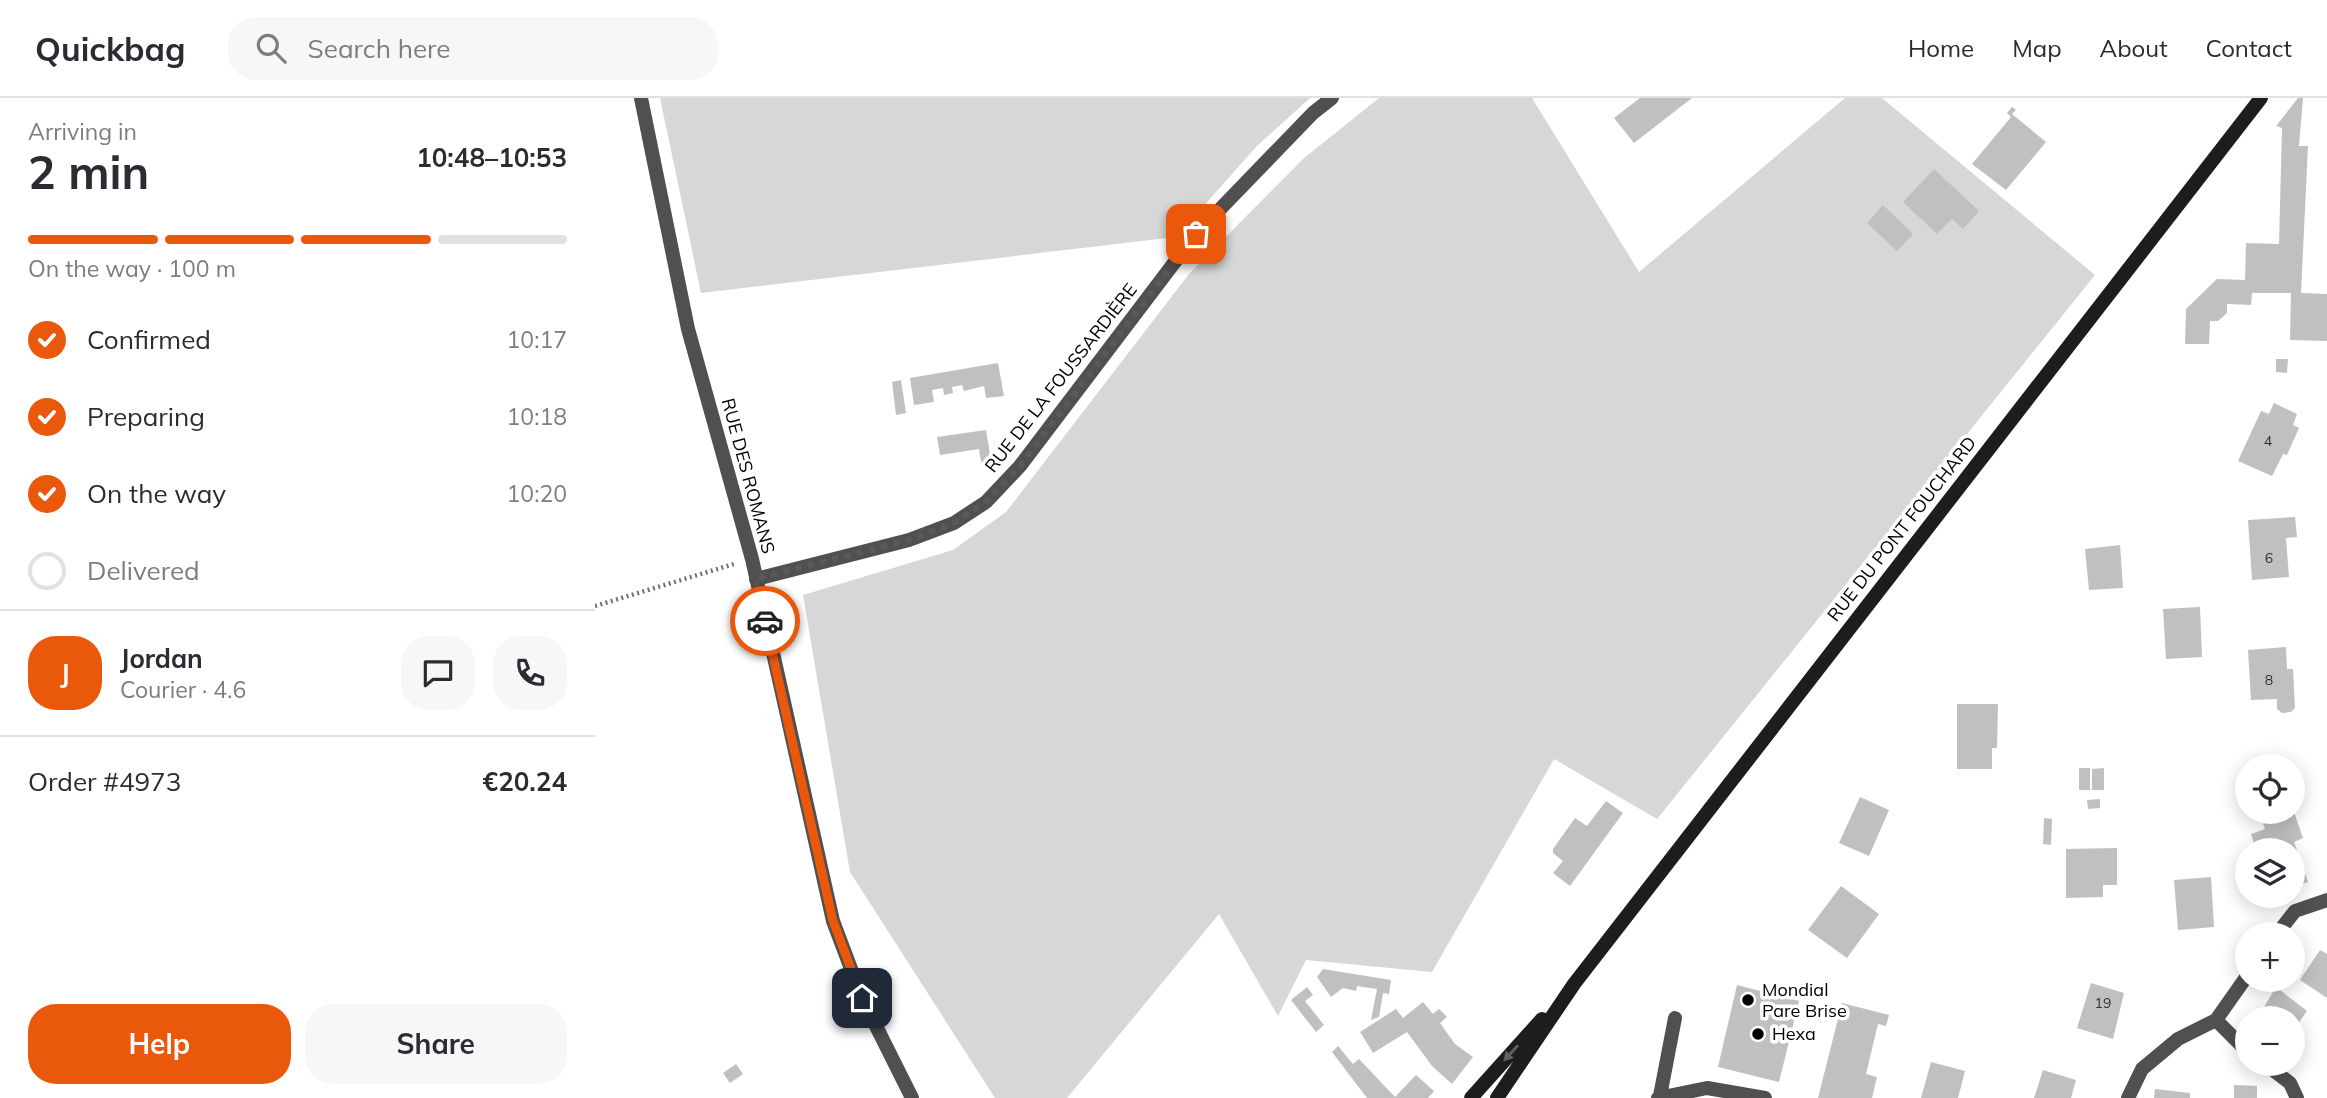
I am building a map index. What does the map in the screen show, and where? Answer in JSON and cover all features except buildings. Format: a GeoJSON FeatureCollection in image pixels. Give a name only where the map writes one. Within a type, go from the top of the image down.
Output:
{"type":"FeatureCollection","features":[{"type":"Feature","properties":{"kind":"main road","name":"RUE DU PONT FOUCHARD"},"geometry":{"type":"LineString","coordinates":[[1497,1098],[1574,984],[2261,98]]}},
{"type":"Feature","properties":{"kind":"main road","name":"RUE DU PONT FOUCHARD"},"geometry":{"type":"LineString","coordinates":[[1471,1098],[1574,984]]}},
{"type":"Feature","properties":{"kind":"street","name":"RUE DES ROMANS"},"geometry":{"type":"LineString","coordinates":[[641,98],[688,329],[752,559],[833,921],[862,998],[912,1098]]}},
{"type":"Feature","properties":{"kind":"street","name":"RUE DE LA FOUSSARDIÈRE"},"geometry":{"type":"LineString","coordinates":[[755,579],[909,540],[954,523],[986,502],[1020,466],[1196,234],[1313,113],[1332,98]]}},
{"type":"Feature","properties":{"kind":"street"},"geometry":{"type":"LineString","coordinates":[[2286,922],[2295,911],[2327,900]]}},
{"type":"Feature","properties":{"kind":"street"},"geometry":{"type":"LineString","coordinates":[[2128,1098],[2141,1069],[2178,1039],[2216,1020],[2236,992]]}},
{"type":"Feature","properties":{"kind":"street"},"geometry":{"type":"LineString","coordinates":[[1675,1018],[1659,1097],[1707,1088],[1765,1098]]}},
{"type":"Feature","properties":{"kind":"street"},"geometry":{"type":"LineString","coordinates":[[2216,1020],[2235,1039]]}},
{"type":"Feature","properties":{"kind":"street"},"geometry":{"type":"LineString","coordinates":[[2281,1076],[2290,1083],[2297,1098]]}},
{"type":"Feature","properties":{"kind":"path"},"geometry":{"type":"LineString","coordinates":[[595,606],[752,559]]}},
{"type":"Feature","properties":{"kind":"shaded area"},"geometry":{"type":"Polygon","coordinates":[[[660,98],[1310,98],[1257,146],[1176,237],[701,293],[660,98]]]}},
{"type":"Feature","properties":{"kind":"shaded area"},"geometry":{"type":"Polygon","coordinates":[[[1379,98],[1532,98],[1639,272],[1845,98],[1882,98],[2095,275],[1657,819],[1554,759],[1432,972],[1306,960],[1278,1016],[1219,914],[1067,1098],[995,1098],[850,872],[803,595],[953,550],[1006,512],[1189,274],[1303,159],[1379,98]]]}},
{"type":"Feature","properties":{"kind":"way so far"},"geometry":{"type":"LineString","coordinates":[[765,621],[755,579],[909,540],[954,523],[986,502],[1020,466],[1196,234]]}},
{"type":"Feature","properties":{"kind":"place","name":"Mondial Pare Brise"},"geometry":{"type":"Point","coordinates":[1748,1000]}},
{"type":"Feature","properties":{"kind":"place","name":"Hexa"},"geometry":{"type":"Point","coordinates":[1758,1034]}},
{"type":"Feature","properties":{"kind":"route"},"geometry":{"type":"LineString","coordinates":[[765,621],[833,921],[862,998]]}}]}
